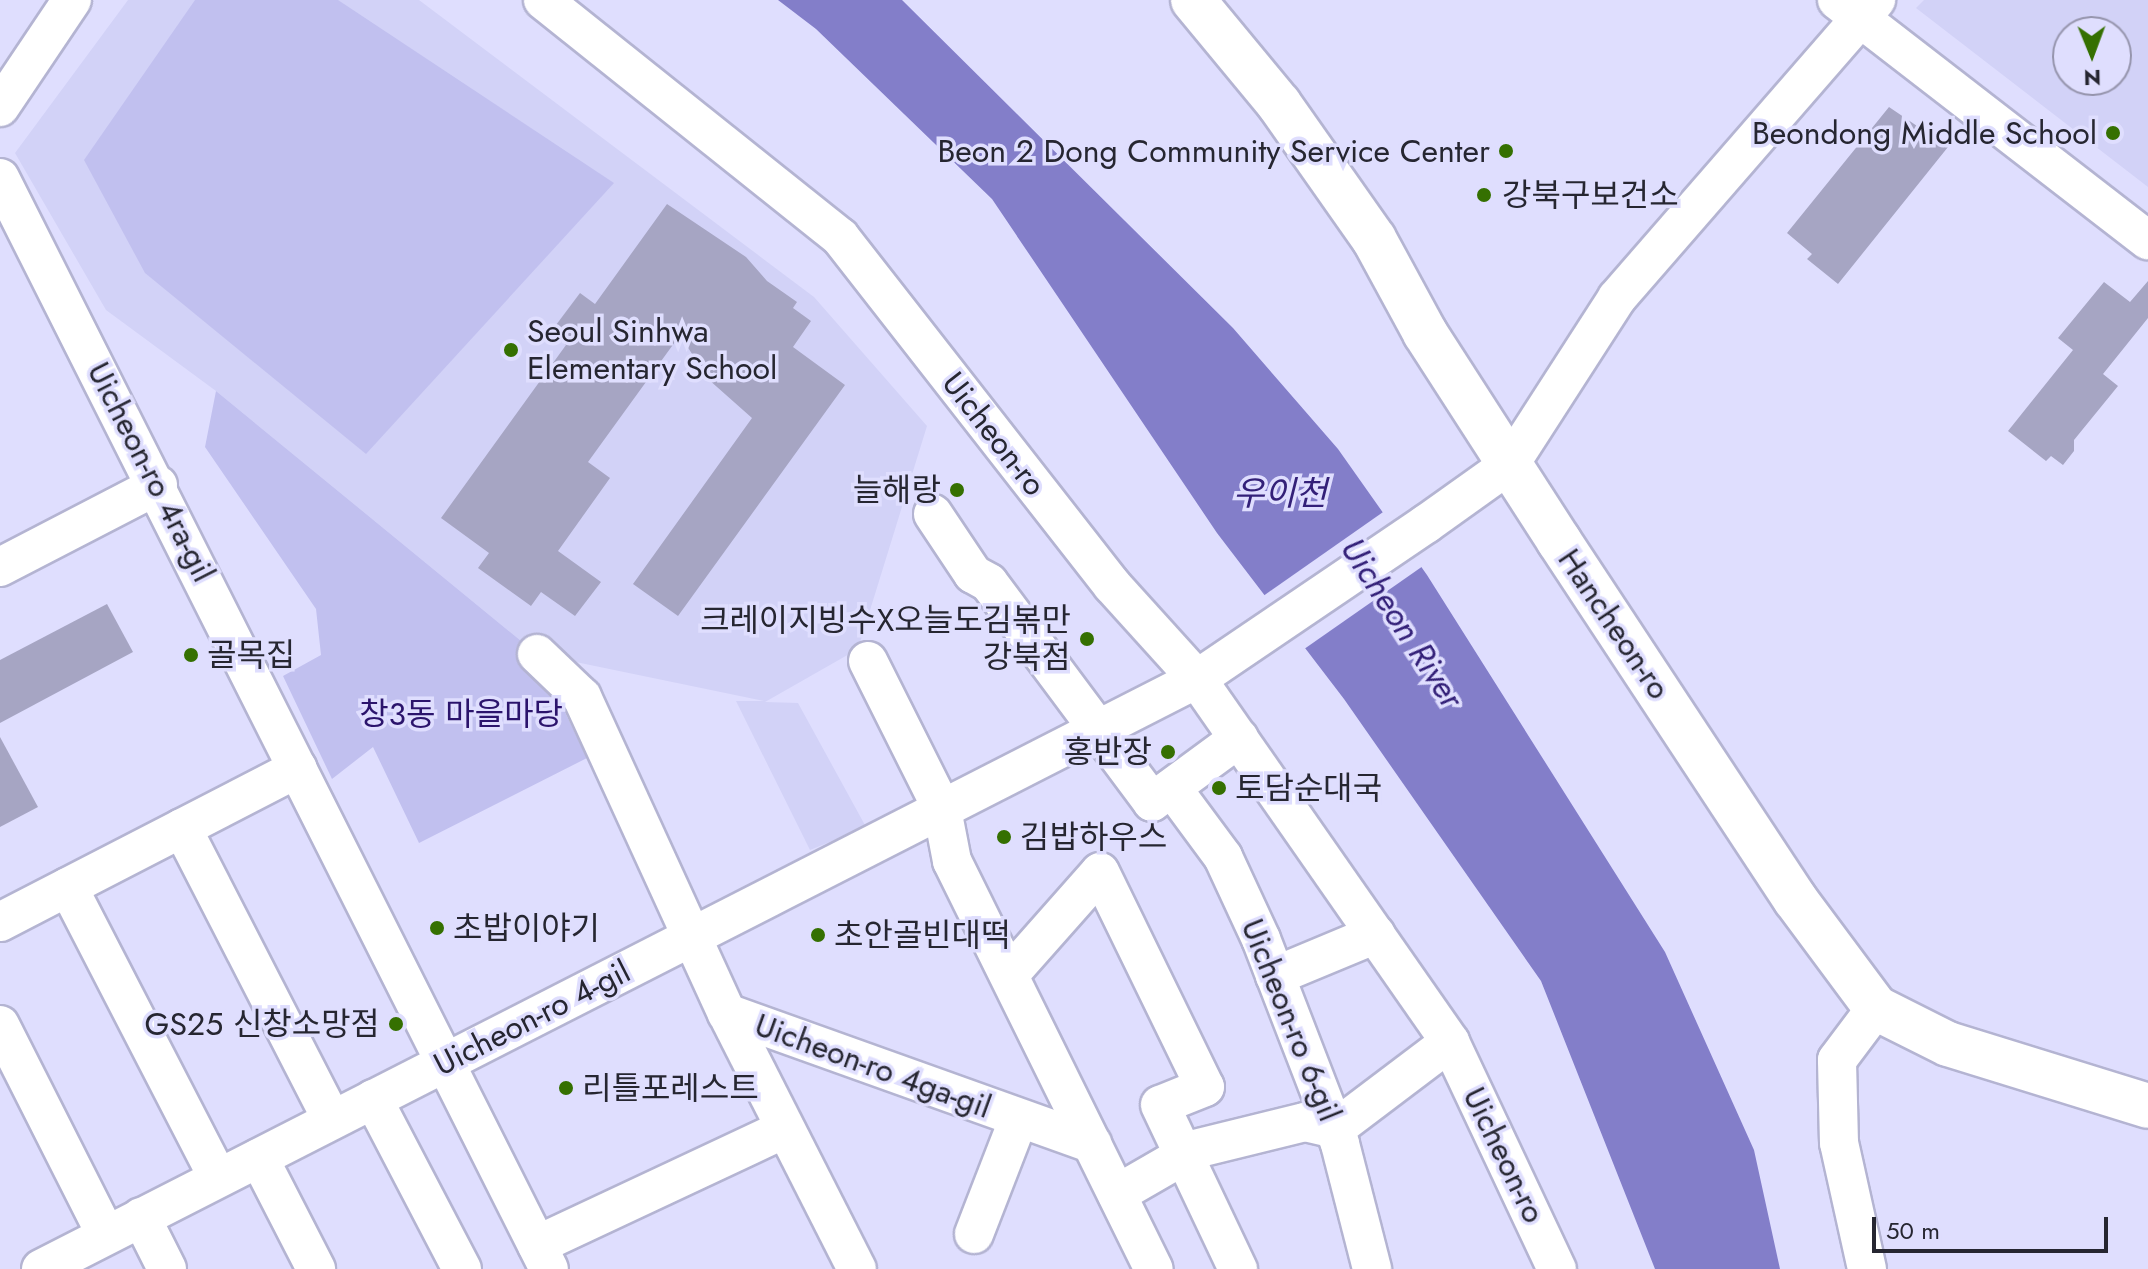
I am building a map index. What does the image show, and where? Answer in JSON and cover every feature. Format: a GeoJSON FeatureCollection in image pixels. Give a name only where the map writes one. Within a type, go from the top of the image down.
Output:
{"type":"FeatureCollection","features":[{"type":"Feature","properties":{"kind":"main road","name":"Hancheon-ro"},"geometry":{"type":"LineString","coordinates":[[1193,0],[1260,79],[1374,239],[1425,333],[1510,464],[1795,899],[1876,1008],[1948,1044],[2148,1106]]}},
{"type":"Feature","properties":{"kind":"street"},"geometry":{"type":"LineString","coordinates":[[0,107],[72,0]]}},
{"type":"Feature","properties":{"kind":"street","name":"Uicheon-ro"},"geometry":{"type":"LineString","coordinates":[[543,0],[840,237],[1112,585],[1197,679],[1450,1042],[1557,1269]]}},
{"type":"Feature","properties":{"kind":"street"},"geometry":{"type":"LineString","coordinates":[[1510,464],[1617,298],[1858,7],[2148,240]]}},
{"type":"Feature","properties":{"kind":"street","name":"Uicheon-ro 4ra-gil"},"geometry":{"type":"LineString","coordinates":[[0,178],[158,485],[543,1257]]}},
{"type":"Feature","properties":{"kind":"street","name":"Uicheon-ro 4-gil"},"geometry":{"type":"LineString","coordinates":[[43,1269],[1197,679],[1510,464]]}},
{"type":"Feature","properties":{"kind":"street"},"geometry":{"type":"LineString","coordinates":[[0,567],[158,485]]}},
{"type":"Feature","properties":{"kind":"street"},"geometry":{"type":"LineString","coordinates":[[933,514],[973,574],[989,583],[1096,730],[1162,795],[1239,738]]}},
{"type":"Feature","properties":{"kind":"street"},"geometry":{"type":"LineString","coordinates":[[537,654],[582,697],[727,1013],[857,1269]]}},
{"type":"Feature","properties":{"kind":"street"},"geometry":{"type":"LineString","coordinates":[[868,661],[942,809],[952,861],[1154,1269]]}},
{"type":"Feature","properties":{"kind":"street"},"geometry":{"type":"LineString","coordinates":[[0,922],[298,768]]}},
{"type":"Feature","properties":{"kind":"street","name":"Uicheon-ro 6-gil"},"geometry":{"type":"LineString","coordinates":[[1162,795],[1223,857],[1275,976],[1335,1129],[1372,1269]]}},
{"type":"Feature","properties":{"kind":"street"},"geometry":{"type":"LineString","coordinates":[[182,828],[332,1120]]}},
{"type":"Feature","properties":{"kind":"street"},"geometry":{"type":"LineString","coordinates":[[1009,975],[1100,872],[1205,1087],[1160,1105],[1238,1269]]}},
{"type":"Feature","properties":{"kind":"street"},"geometry":{"type":"LineString","coordinates":[[68,887],[218,1178]]}},
{"type":"Feature","properties":{"kind":"street"},"geometry":{"type":"LineString","coordinates":[[1275,976],[1376,934]]}},
{"type":"Feature","properties":{"kind":"street"},"geometry":{"type":"LineString","coordinates":[[1867,1269],[1839,1143],[1837,1060],[1876,1008]]}},
{"type":"Feature","properties":{"kind":"street","name":"Uicheon-ro 4ga-gil"},"geometry":{"type":"LineString","coordinates":[[727,1013],[1092,1144]]}},
{"type":"Feature","properties":{"kind":"street"},"geometry":{"type":"LineString","coordinates":[[0,1025],[106,1235]]}},
{"type":"Feature","properties":{"kind":"street","name":"Uicheon-ro"},"geometry":{"type":"LineString","coordinates":[[1335,1129],[1450,1042]]}},
{"type":"Feature","properties":{"kind":"street"},"geometry":{"type":"LineString","coordinates":[[373,1099],[462,1269]]}},
{"type":"Feature","properties":{"kind":"street","name":"Uicheon-ro 4ga-gil"},"geometry":{"type":"LineString","coordinates":[[974,1234],[1019,1118]]}},
{"type":"Feature","properties":{"kind":"street"},"geometry":{"type":"LineString","coordinates":[[1117,1194],[1185,1156],[1305,1122],[1335,1129]]}},
{"type":"Feature","properties":{"kind":"street"},"geometry":{"type":"LineString","coordinates":[[543,1257],[785,1129]]}},
{"type":"Feature","properties":{"kind":"street"},"geometry":{"type":"LineString","coordinates":[[259,1158],[316,1269]]}},
{"type":"Feature","properties":{"kind":"street"},"geometry":{"type":"LineString","coordinates":[[141,1217],[167,1269]]}},
{"type":"Feature","properties":{"kind":"shaded area","name":"Seoul Sinhwa Elementary School"},"geometry":{"type":"Polygon","coordinates":[[[128,0],[419,0],[814,297],[927,426],[858,649],[765,702],[798,703],[866,827],[810,850],[736,701],[764,701],[537,654],[216,391],[106,310],[15,153],[128,0]]]}},
{"type":"Feature","properties":{"kind":"shaded area","name":"Beondong Middle School"},"geometry":{"type":"Polygon","coordinates":[[[1924,0],[2148,0],[2148,187],[1916,8],[1924,0]]]}},
{"type":"Feature","properties":{"kind":"green space"},"geometry":{"type":"Polygon","coordinates":[[[195,0],[338,0],[614,183],[366,454],[145,273],[84,160],[195,0]]]}},
{"type":"Feature","properties":{"kind":"green space","name":"창3동 마을마당"},"geometry":{"type":"Polygon","coordinates":[[[216,391],[537,654],[587,758],[419,843],[373,747],[332,779],[283,676],[321,655],[316,609],[205,447],[216,391]]]}},
{"type":"Feature","properties":{"kind":"water","name":"우이천"},"geometry":{"type":"Polygon","coordinates":[[[778,0],[902,0],[1233,328],[1338,449],[1427,575],[1665,952],[1754,1150],[1780,1269],[1655,1269],[1541,981],[1344,699],[1217,533],[992,199],[816,29],[778,0]]]}},
{"type":"Feature","properties":{"kind":"pier"},"geometry":{"type":"Polygon","coordinates":[[[1386,510],[1424,565],[1300,652],[1261,597],[1386,510]]]}},
{"type":"Feature","properties":{"kind":"building"},"geometry":{"type":"Polygon","coordinates":[[[1889,107],[1948,147],[1838,284],[1807,259],[1812,254],[1787,233],[1889,107]]]}},
{"type":"Feature","properties":{"kind":"building"},"geometry":{"type":"Polygon","coordinates":[[[667,204],[746,257],[767,281],[797,302],[793,308],[811,321],[793,347],[845,385],[678,616],[633,584],[752,418],[708,379],[680,335],[588,462],[610,478],[558,551],[601,582],[575,616],[541,592],[531,606],[478,568],[489,553],[441,518],[566,345],[550,333],[580,293],[595,304],[667,204]]]}},
{"type":"Feature","properties":{"kind":"building"},"geometry":{"type":"Polygon","coordinates":[[[2148,281],[2148,318],[2103,374],[2118,386],[2074,440],[2074,451],[2063,465],[2051,456],[2046,461],[2008,431],[2073,350],[2058,338],[2104,282],[2130,302],[2148,281]]]}},
{"type":"Feature","properties":{"kind":"building"},"geometry":{"type":"Polygon","coordinates":[[[107,604],[133,652],[0,723],[0,660],[107,604]]]}},
{"type":"Feature","properties":{"kind":"building"},"geometry":{"type":"Polygon","coordinates":[[[0,737],[38,807],[0,827],[0,737]]]}},
{"type":"Feature","properties":{"kind":"place","name":"Beondong Middle School"},"geometry":{"type":"Point","coordinates":[2113,133]}},
{"type":"Feature","properties":{"kind":"place","name":"Beon 2 Dong Community Service Center"},"geometry":{"type":"Point","coordinates":[1506,151]}},
{"type":"Feature","properties":{"kind":"place","name":"강북구보건소"},"geometry":{"type":"Point","coordinates":[1484,195]}},
{"type":"Feature","properties":{"kind":"place","name":"Seoul Sinhwa Elementary School"},"geometry":{"type":"Point","coordinates":[511,350]}},
{"type":"Feature","properties":{"kind":"place","name":"늘해랑"},"geometry":{"type":"Point","coordinates":[957,490]}},
{"type":"Feature","properties":{"kind":"place","name":"크레이지빙수X오늘도김볶만 강북점"},"geometry":{"type":"Point","coordinates":[1087,639]}},
{"type":"Feature","properties":{"kind":"place","name":"골목집"},"geometry":{"type":"Point","coordinates":[191,655]}},
{"type":"Feature","properties":{"kind":"place","name":"홍반장"},"geometry":{"type":"Point","coordinates":[1168,752]}},
{"type":"Feature","properties":{"kind":"place","name":"토담순대국"},"geometry":{"type":"Point","coordinates":[1219,788]}},
{"type":"Feature","properties":{"kind":"place","name":"김밥하우스"},"geometry":{"type":"Point","coordinates":[1004,837]}},
{"type":"Feature","properties":{"kind":"place","name":"초밥이야기"},"geometry":{"type":"Point","coordinates":[437,928]}},
{"type":"Feature","properties":{"kind":"place","name":"초안골빈대떡"},"geometry":{"type":"Point","coordinates":[818,935]}},
{"type":"Feature","properties":{"kind":"place","name":"GS25 신창소망점"},"geometry":{"type":"Point","coordinates":[396,1024]}},
{"type":"Feature","properties":{"kind":"place","name":"리틀포레스트"},"geometry":{"type":"Point","coordinates":[566,1088]}},
{"type":"Feature","properties":{"kind":"water label","name":"Uicheon River"},"geometry":{"type":"Point","coordinates":[1402,623]}}]}
